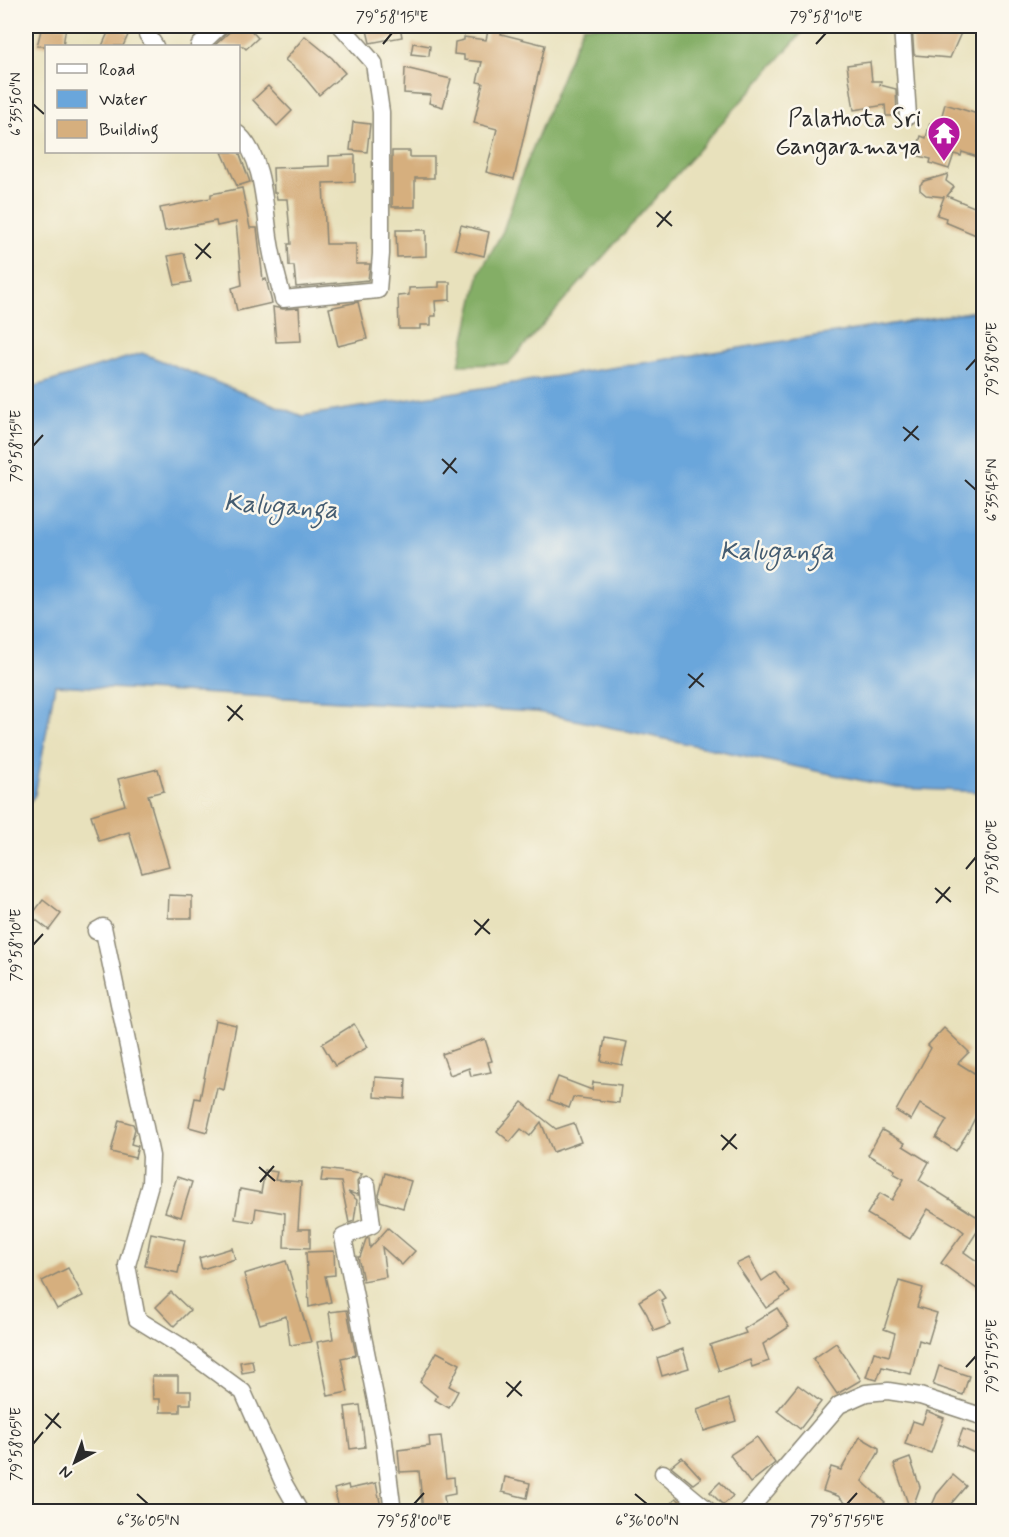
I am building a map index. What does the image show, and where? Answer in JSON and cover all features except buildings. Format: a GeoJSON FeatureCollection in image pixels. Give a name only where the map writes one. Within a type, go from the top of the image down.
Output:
{"type":"FeatureCollection","features":[{"type":"Feature","properties":{"kind":"street"},"geometry":{"type":"LineString","coordinates":[[148,26],[147,34],[154,45]]}},
{"type":"Feature","properties":{"kind":"street"},"geometry":{"type":"LineString","coordinates":[[200,45],[220,26]]}},
{"type":"Feature","properties":{"kind":"street"},"geometry":{"type":"LineString","coordinates":[[240,136],[245,140],[255,159],[270,248],[283,299],[378,290],[381,254],[381,112],[374,63],[341,26]]}},
{"type":"Feature","properties":{"kind":"street"},"geometry":{"type":"LineString","coordinates":[[902,26],[908,116]]}},
{"type":"Feature","properties":{"kind":"street"},"geometry":{"type":"LineString","coordinates":[[96,932],[104,927],[151,1156],[150,1184],[127,1265],[137,1319],[179,1345],[243,1392],[283,1482],[300,1512]]}},
{"type":"Feature","properties":{"kind":"street"},"geometry":{"type":"LineString","coordinates":[[367,1185],[372,1225],[343,1237],[384,1441],[393,1512]]}},
{"type":"Feature","properties":{"kind":"street"},"geometry":{"type":"LineString","coordinates":[[747,1512],[839,1405],[866,1393],[888,1391],[920,1396],[984,1417]]}},
{"type":"Feature","properties":{"kind":"street"},"geometry":{"type":"LineString","coordinates":[[663,1473],[710,1512]]}},
{"type":"Feature","properties":{"kind":"green space"},"geometry":{"type":"Polygon","coordinates":[[[583,26],[808,26],[508,364],[459,365],[480,272],[503,231],[522,174],[583,26]]]}},
{"type":"Feature","properties":{"kind":"water","name":"Kaluganga"},"geometry":{"type":"Polygon","coordinates":[[[983,310],[983,792],[897,788],[537,712],[55,685],[35,795],[26,807],[26,389],[142,353],[302,416],[983,310]]]}},
{"type":"Feature","properties":{"kind":"place","name":"Palathota Sri Gangaramaya"},"geometry":{"type":"Point","coordinates":[944,162]}}]}
